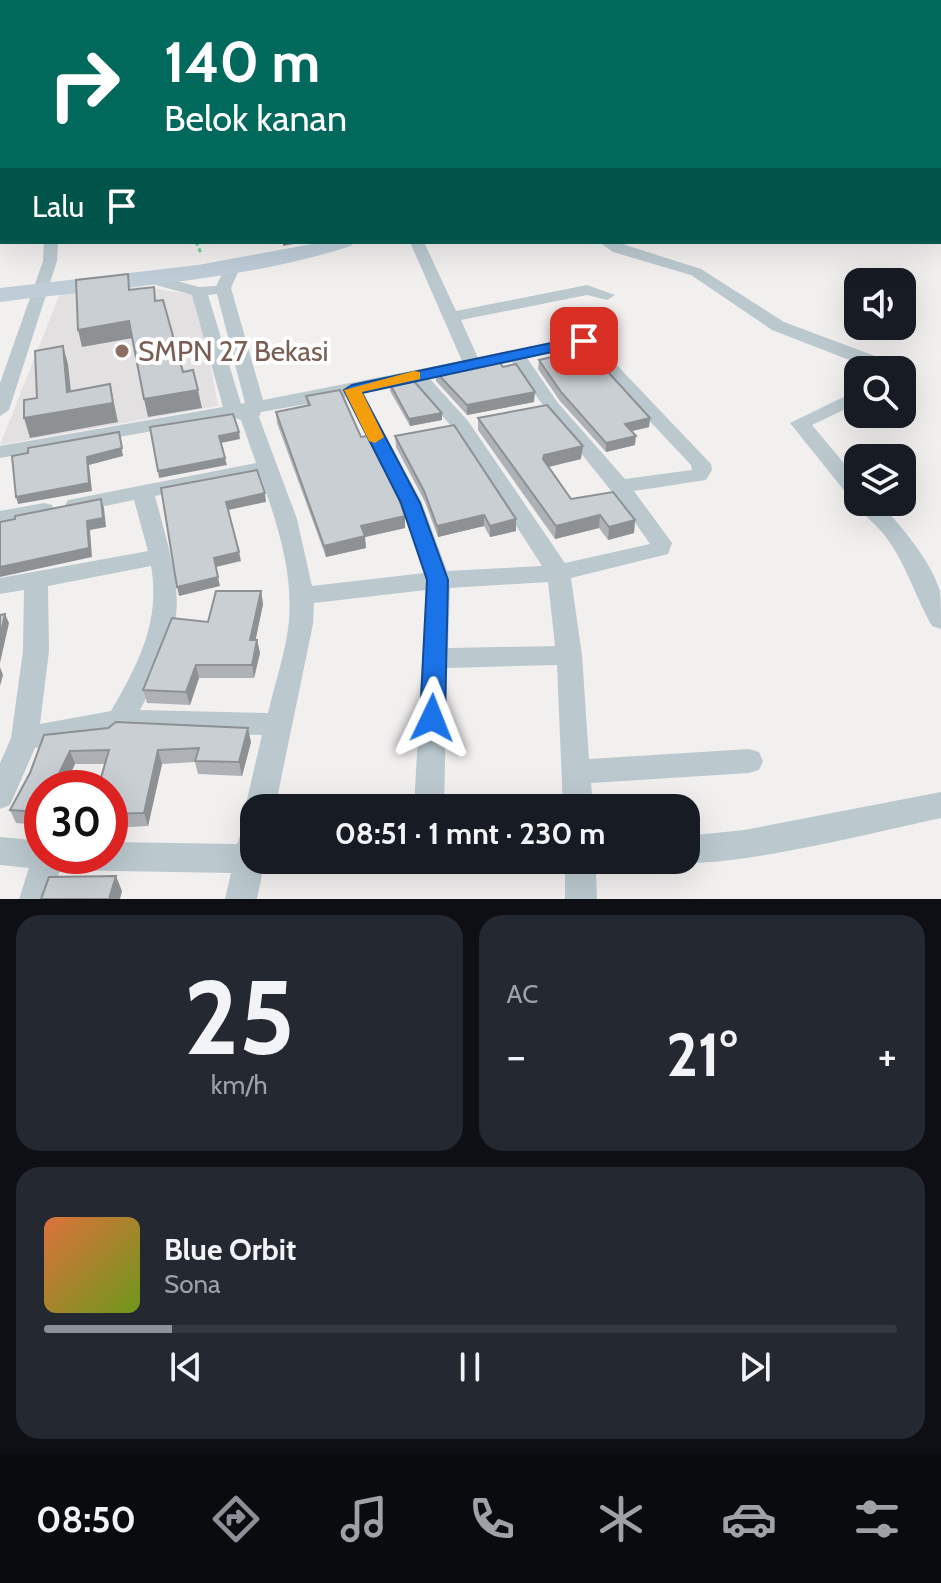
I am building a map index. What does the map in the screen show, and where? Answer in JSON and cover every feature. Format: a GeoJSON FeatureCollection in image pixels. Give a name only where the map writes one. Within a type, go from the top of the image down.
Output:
{"type":"FeatureCollection","features":[{"type":"Feature","properties":{"kind":"street"},"geometry":{"type":"LineString","coordinates":[[0,410],[50,261],[51,244]]}},
{"type":"Feature","properties":{"kind":"street"},"geometry":{"type":"LineString","coordinates":[[0,295],[233,265],[312,252],[338,244]]}},
{"type":"Feature","properties":{"kind":"street"},"geometry":{"type":"LineString","coordinates":[[418,244],[472,363]]}},
{"type":"Feature","properties":{"kind":"street"},"geometry":{"type":"LineString","coordinates":[[609,244],[696,272],[778,326],[852,356]]}},
{"type":"Feature","properties":{"kind":"street"},"geometry":{"type":"LineString","coordinates":[[233,265],[223,288],[246,411]]}},
{"type":"Feature","properties":{"kind":"street"},"geometry":{"type":"LineString","coordinates":[[139,277],[170,282],[199,292],[223,288]]}},
{"type":"Feature","properties":{"kind":"street"},"geometry":{"type":"LineString","coordinates":[[450,317],[584,290],[607,295]]}},
{"type":"Feature","properties":{"kind":"street"},"geometry":{"type":"LineString","coordinates":[[199,292],[268,467],[304,596],[263,794]]}},
{"type":"Feature","properties":{"kind":"street"},"geometry":{"type":"LineString","coordinates":[[0,452],[246,411],[587,342],[701,464],[699,475],[620,486]]}},
{"type":"Feature","properties":{"kind":"street"},"geometry":{"type":"LineString","coordinates":[[304,596],[438,580],[559,573],[660,549],[661,543],[620,486],[544,409],[516,355]]}},
{"type":"Feature","properties":{"kind":"street"},"geometry":{"type":"LineString","coordinates":[[416,375],[469,424],[559,573],[569,655],[578,794]]}},
{"type":"Feature","properties":{"kind":"street"},"geometry":{"type":"LineString","coordinates":[[352,390],[411,503],[438,580],[430,794]]}},
{"type":"Feature","properties":{"kind":"street"},"geometry":{"type":"LineString","coordinates":[[844,403],[800,423],[844,477]]}},
{"type":"Feature","properties":{"kind":"street"},"geometry":{"type":"LineString","coordinates":[[433,431],[469,424]]}},
{"type":"Feature","properties":{"kind":"street"},"geometry":{"type":"LineString","coordinates":[[377,442],[405,437]]}},
{"type":"Feature","properties":{"kind":"street"},"geometry":{"type":"LineString","coordinates":[[0,518],[268,467]]}},
{"type":"Feature","properties":{"kind":"street"},"geometry":{"type":"LineString","coordinates":[[120,721],[141,684],[164,619],[167,597],[143,492]]}},
{"type":"Feature","properties":{"kind":"street"},"geometry":{"type":"LineString","coordinates":[[879,516],[891,528],[923,579],[941,620]]}},
{"type":"Feature","properties":{"kind":"street"},"geometry":{"type":"LineString","coordinates":[[0,586],[159,557]]}},
{"type":"Feature","properties":{"kind":"street"},"geometry":{"type":"LineString","coordinates":[[0,796],[25,738],[36,651],[36,579]]}},
{"type":"Feature","properties":{"kind":"street"},"geometry":{"type":"LineString","coordinates":[[435,658],[569,655]]}},
{"type":"Feature","properties":{"kind":"street"},"geometry":{"type":"LineString","coordinates":[[25,738],[120,721],[278,724]]}},
{"type":"Feature","properties":{"kind":"street"},"geometry":{"type":"LineString","coordinates":[[577,772],[749,761]]}},
{"type":"Feature","properties":{"kind":"street"},"geometry":{"type":"LineString","coordinates":[[700,849],[744,844],[941,805]]}},
{"type":"Feature","properties":{"kind":"street"},"geometry":{"type":"LineString","coordinates":[[0,851],[24,853]]}},
{"type":"Feature","properties":{"kind":"street"},"geometry":{"type":"LineString","coordinates":[[128,855],[240,852]]}},
{"type":"Feature","properties":{"kind":"street"},"geometry":{"type":"LineString","coordinates":[[35,899],[43,874]]}},
{"type":"Feature","properties":{"kind":"street"},"geometry":{"type":"LineString","coordinates":[[241,899],[247,874]]}},
{"type":"Feature","properties":{"kind":"street"},"geometry":{"type":"LineString","coordinates":[[581,899],[583,874]]}},
{"type":"Feature","properties":{"kind":"shaded area","name":"SMPN 27 Bekasi"},"geometry":{"type":"Polygon","coordinates":[[[123,283],[198,296],[218,406],[0,445],[61,291],[123,283]]]}},
{"type":"Feature","properties":{"kind":"building"},"geometry":{"type":"Polygon","coordinates":[[[128,274],[129,290],[154,287],[155,301],[163,300],[183,372],[193,370],[198,390],[144,399],[129,321],[78,330],[76,280],[128,274]]]}},
{"type":"Feature","properties":{"kind":"building"},"geometry":{"type":"Polygon","coordinates":[[[63,346],[67,392],[110,384],[113,403],[24,418],[24,400],[37,398],[35,351],[63,346]]]}},
{"type":"Feature","properties":{"kind":"building"},"geometry":{"type":"Polygon","coordinates":[[[587,349],[650,418],[625,424],[636,436],[606,443],[561,392],[539,360],[587,349]]]}},
{"type":"Feature","properties":{"kind":"building"},"geometry":{"type":"Polygon","coordinates":[[[497,359],[503,367],[516,364],[535,392],[467,405],[436,372],[497,359]]]}},
{"type":"Feature","properties":{"kind":"building"},"geometry":{"type":"Polygon","coordinates":[[[412,379],[442,413],[409,419],[390,384],[412,379]]]}},
{"type":"Feature","properties":{"kind":"building"},"geometry":{"type":"Polygon","coordinates":[[[340,390],[361,437],[367,436],[397,493],[405,516],[361,526],[365,536],[324,546],[276,412],[310,405],[306,396],[340,390]]]}},
{"type":"Feature","properties":{"kind":"building"},"geometry":{"type":"Polygon","coordinates":[[[547,405],[583,446],[544,455],[543,459],[571,499],[613,492],[635,520],[609,527],[600,515],[556,526],[478,418],[547,405]]]}},
{"type":"Feature","properties":{"kind":"building"},"geometry":{"type":"Polygon","coordinates":[[[233,414],[239,432],[219,436],[225,458],[158,471],[150,427],[233,414]]]}},
{"type":"Feature","properties":{"kind":"building"},"geometry":{"type":"Polygon","coordinates":[[[454,425],[516,519],[490,526],[484,515],[437,526],[424,491],[395,436],[454,425]]]}},
{"type":"Feature","properties":{"kind":"building"},"geometry":{"type":"Polygon","coordinates":[[[119,432],[122,448],[87,457],[89,483],[16,497],[12,456],[28,453],[28,448],[119,432]]]}},
{"type":"Feature","properties":{"kind":"building"},"geometry":{"type":"Polygon","coordinates":[[[257,470],[265,493],[226,502],[239,552],[214,558],[218,577],[177,587],[161,488],[257,470]]]}},
{"type":"Feature","properties":{"kind":"building"},"geometry":{"type":"Polygon","coordinates":[[[101,499],[103,518],[87,521],[89,548],[0,567],[0,522],[15,519],[15,516],[101,499]]]}},
{"type":"Feature","properties":{"kind":"building"},"geometry":{"type":"Polygon","coordinates":[[[216,591],[261,591],[250,640],[257,640],[252,665],[196,665],[186,692],[143,690],[172,618],[208,622],[216,591]]]}},
{"type":"Feature","properties":{"kind":"building"},"geometry":{"type":"Polygon","coordinates":[[[5,614],[0,637],[0,615],[5,614]]]}},
{"type":"Feature","properties":{"kind":"building"},"geometry":{"type":"Polygon","coordinates":[[[116,722],[248,728],[239,762],[195,761],[199,748],[158,750],[144,813],[128,813],[128,770],[103,770],[109,750],[70,751],[61,770],[31,770],[44,735],[108,728],[116,722]]]}},
{"type":"Feature","properties":{"kind":"building"},"geometry":{"type":"Polygon","coordinates":[[[24,784],[24,811],[10,810],[24,784]]]}},
{"type":"Feature","properties":{"kind":"building"},"geometry":{"type":"Polygon","coordinates":[[[116,876],[109,899],[41,899],[49,877],[116,876]]]}},
{"type":"Feature","properties":{"kind":"slow traffic"},"geometry":{"type":"LineString","coordinates":[[375,437],[352,390],[414,376]]}},
{"type":"Feature","properties":{"kind":"place","name":"SMPN 27 Bekasi"},"geometry":{"type":"Point","coordinates":[122,351]}},
{"type":"Feature","properties":{"kind":"route"},"geometry":{"type":"LineString","coordinates":[[432,718],[438,580],[411,503],[352,390],[584,341]]}}]}
